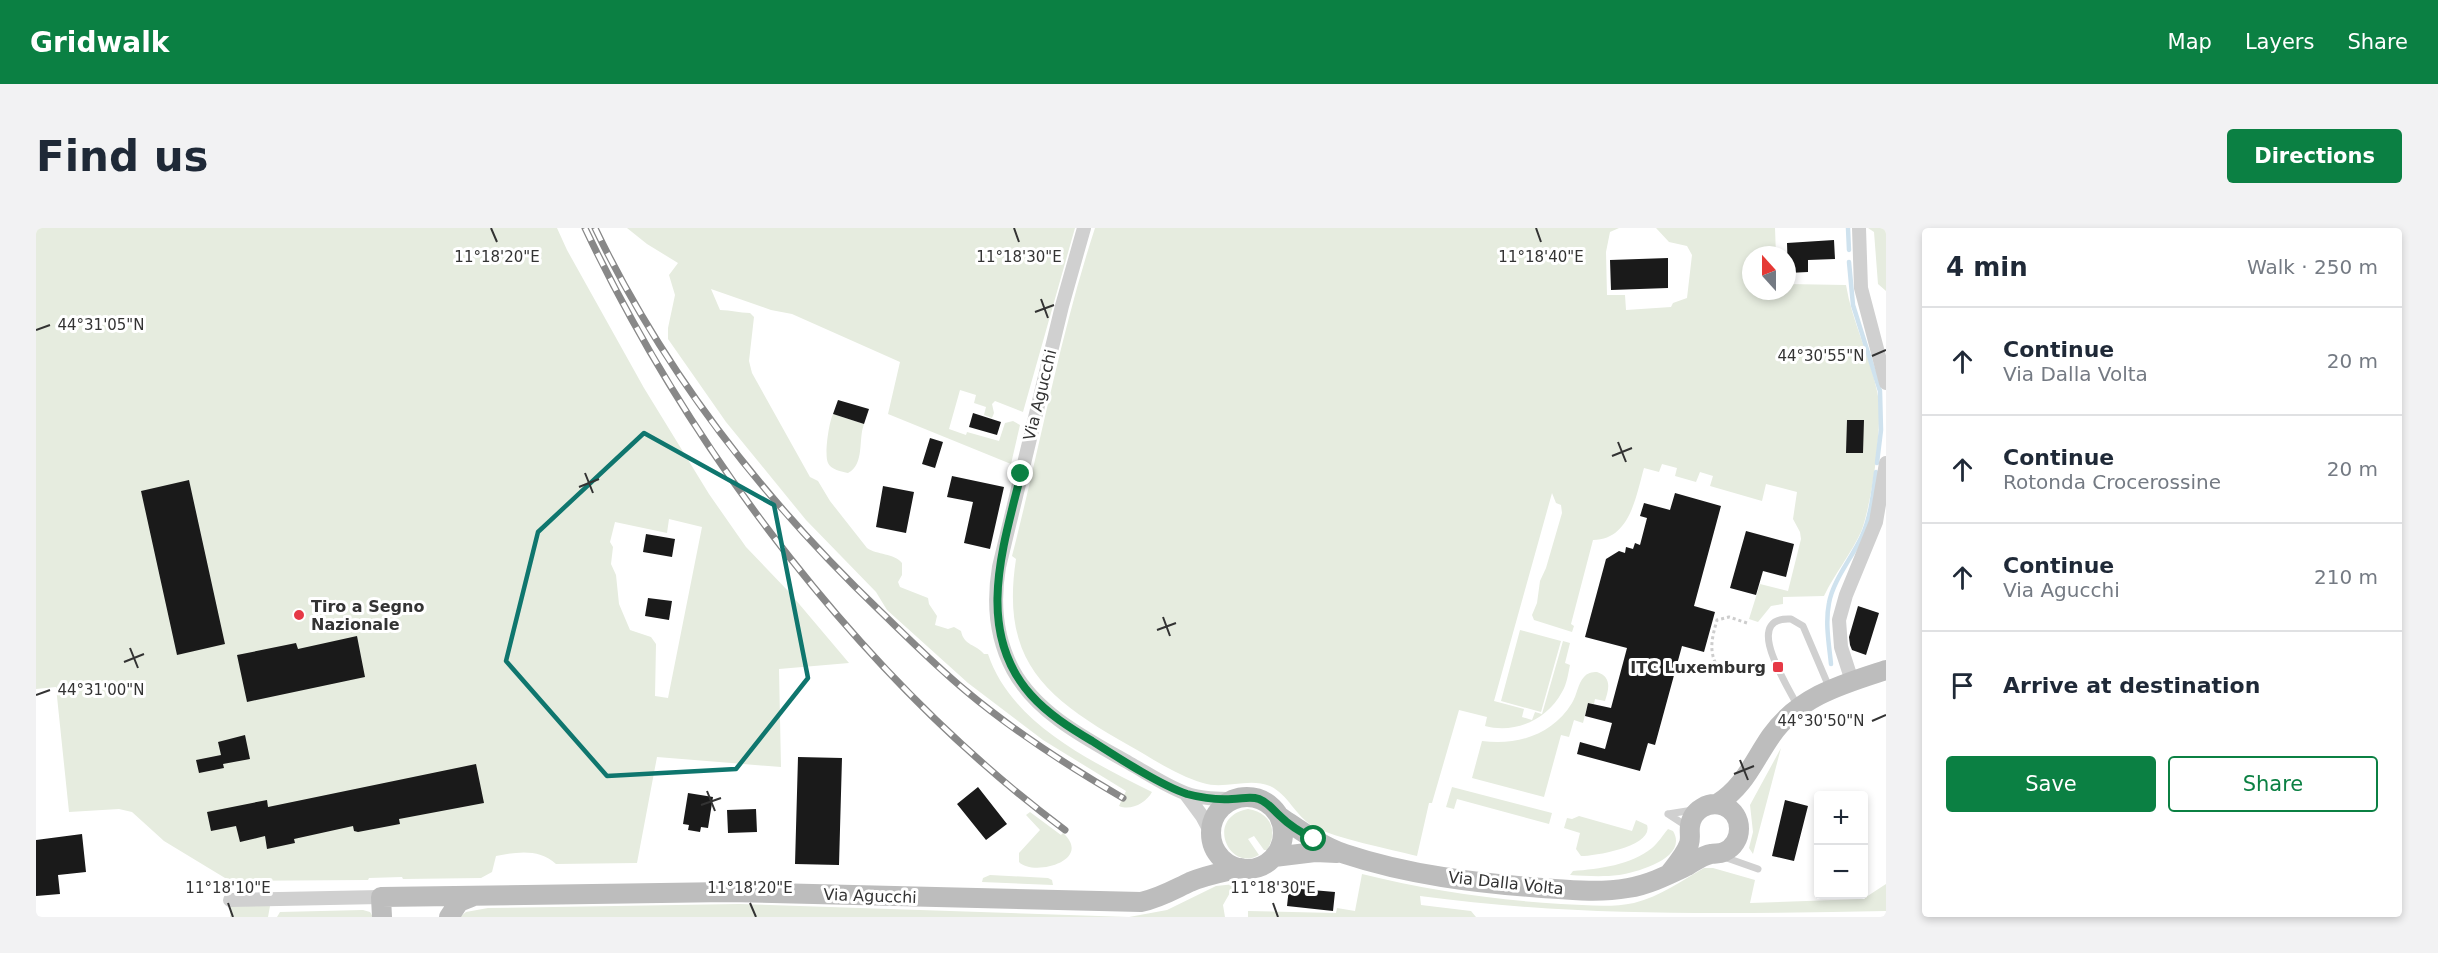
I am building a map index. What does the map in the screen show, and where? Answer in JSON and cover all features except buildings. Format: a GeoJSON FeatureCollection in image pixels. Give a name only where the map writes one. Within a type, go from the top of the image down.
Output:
{"type":"FeatureCollection","features":[{"type":"Feature","properties":{"kind":"street","name":"Via Agucchi"},"geometry":{"type":"LineString","coordinates":[[1084,228],[1062,306],[1003,548],[996,588],[998,628],[1003,648],[1013,670],[1031,695],[1046,710],[1102,748],[1185,793],[1206,798],[1235,799]]}},
{"type":"Feature","properties":{"kind":"street"},"geometry":{"type":"LineString","coordinates":[[1859,228],[1861,288],[1886,383]]}},
{"type":"Feature","properties":{"kind":"street"},"geometry":{"type":"LineString","coordinates":[[1852,681],[1841,647],[1839,620],[1846,595],[1875,522],[1886,463]]}},
{"type":"Feature","properties":{"kind":"street"},"geometry":{"type":"LineString","coordinates":[[1738,849],[1740,830],[1737,817],[1744,780],[1771,736],[1798,708],[1830,689],[1886,670]]}},
{"type":"Feature","properties":{"kind":"street"},"geometry":{"type":"LineString","coordinates":[[1669,874],[1686,850],[1692,818],[1744,780]]}},
{"type":"Feature","properties":{"kind":"street","name":"Via Agucchi"},"geometry":{"type":"LineString","coordinates":[[1185,793],[1202,816],[1212,838],[1204,863],[1190,882]]}},
{"type":"Feature","properties":{"kind":"street"},"geometry":{"type":"LineString","coordinates":[[1252,797],[1260,799],[1274,809],[1279,816],[1283,833],[1282,841],[1274,857],[1258,867],[1241,868],[1232,866],[1222,859],[1212,838],[1212,824],[1219,811],[1235,799],[1252,797]]}},
{"type":"Feature","properties":{"kind":"street"},"geometry":{"type":"LineString","coordinates":[[1709,806],[1725,806],[1737,817]]}},
{"type":"Feature","properties":{"kind":"street","name":"Via Dalla Volta"},"geometry":{"type":"LineString","coordinates":[[1279,816],[1307,836],[1344,854]]}},
{"type":"Feature","properties":{"kind":"street"},"geometry":{"type":"LineString","coordinates":[[1690,831],[1698,847],[1713,854]]}},
{"type":"Feature","properties":{"kind":"street","name":"Via Dalla Volta"},"geometry":{"type":"LineString","coordinates":[[1274,857],[1315,852],[1344,854],[1434,874],[1503,885],[1560,889],[1619,889],[1648,883],[1713,854],[1738,849]]}},
{"type":"Feature","properties":{"kind":"street","name":"Via Agucchi"},"geometry":{"type":"LineString","coordinates":[[230,900],[728,892],[1129,902],[1163,896],[1190,882],[1241,868]]}},
{"type":"Feature","properties":{"kind":"street"},"geometry":{"type":"LineString","coordinates":[[427,896],[442,908],[448,917],[459,902],[474,896]]}},
{"type":"Feature","properties":{"kind":"street"},"geometry":{"type":"LineString","coordinates":[[381,897],[382,917]]}},
{"type":"Feature","properties":{"kind":"lane"},"geometry":{"type":"LineString","coordinates":[[1798,708],[1767,642],[1768,630],[1777,621],[1791,619],[1803,626],[1830,689]]}},
{"type":"Feature","properties":{"kind":"lane"},"geometry":{"type":"LineString","coordinates":[[1738,849],[1749,865]]}},
{"type":"Feature","properties":{"kind":"lane"},"geometry":{"type":"LineString","coordinates":[[1713,854],[1758,869]]}},
{"type":"Feature","properties":{"kind":"path"},"geometry":{"type":"LineString","coordinates":[[1718,668],[1712,658],[1710,643],[1718,620],[1729,617],[1747,623]]}},
{"type":"Feature","properties":{"kind":"highlighted area"},"geometry":{"type":"Polygon","coordinates":[[[644,433],[774,505],[808,678],[736,769],[607,776],[506,661],[538,532],[644,433]]]}},
{"type":"Feature","properties":{"kind":"shaded area","name":"Tiro a Segno Nazionale"},"geometry":{"type":"Polygon","coordinates":[[[36,228],[557,228],[644,388],[709,494],[746,547],[789,592],[849,663],[779,669],[781,767],[657,757],[637,863],[556,864],[542,855],[527,852],[496,856],[492,872],[481,878],[403,879],[402,877],[369,878],[368,880],[230,881],[164,841],[132,812],[119,809],[69,812],[56,687],[36,689],[36,228]],[[669,519],[667,533],[615,522],[610,542],[613,547],[611,564],[616,575],[619,604],[630,630],[651,637],[656,644],[655,696],[668,698],[702,527],[669,519]]]}},
{"type":"Feature","properties":{"kind":"shaded area"},"geometry":{"type":"Polygon","coordinates":[[[627,228],[1075,228],[1023,412],[995,401],[992,404],[994,413],[992,418],[984,415],[986,407],[974,403],[976,395],[960,390],[949,429],[966,435],[967,432],[999,441],[1005,423],[1013,421],[1020,425],[1011,464],[888,414],[900,362],[792,314],[771,310],[711,289],[720,310],[750,313],[754,317],[749,361],[752,373],[810,477],[818,481],[830,501],[867,548],[895,557],[902,563],[902,575],[898,582],[900,587],[928,598],[937,616],[935,625],[948,629],[954,627],[961,631],[967,642],[984,654],[988,654],[999,678],[1034,720],[1079,753],[1152,792],[1146,800],[1133,807],[1119,806],[1126,791],[1043,740],[968,683],[887,610],[876,592],[806,520],[726,422],[668,339],[675,295],[669,275],[678,263],[647,244],[627,228]]]}},
{"type":"Feature","properties":{"kind":"shaded area"},"geometry":{"type":"Polygon","coordinates":[[[1095,228],[1619,228],[1610,232],[1606,252],[1607,295],[1625,295],[1626,310],[1671,307],[1673,303],[1687,298],[1692,255],[1687,246],[1669,242],[1656,228],[1775,228],[1776,246],[1742,246],[1742,300],[1796,300],[1796,284],[1846,285],[1852,312],[1874,378],[1879,404],[1878,441],[1869,502],[1861,532],[1824,596],[1783,597],[1783,604],[1771,606],[1758,622],[1749,619],[1760,584],[1788,591],[1801,539],[1793,519],[1797,492],[1766,484],[1762,501],[1710,486],[1713,476],[1700,472],[1696,482],[1675,476],[1677,468],[1662,464],[1659,472],[1644,468],[1634,503],[1623,525],[1615,533],[1605,538],[1593,540],[1571,624],[1574,626],[1572,632],[1534,620],[1532,615],[1537,603],[1540,581],[1562,513],[1561,505],[1556,503],[1552,493],[1494,701],[1524,709],[1522,717],[1532,720],[1535,712],[1542,714],[1563,641],[1570,643],[1565,663],[1570,665],[1565,686],[1556,702],[1539,717],[1519,726],[1508,728],[1485,726],[1487,717],[1459,710],[1432,803],[1429,803],[1417,856],[1323,831],[1301,817],[1277,790],[1270,786],[1253,783],[1211,785],[1194,780],[1166,767],[1101,729],[1053,694],[1036,674],[1023,651],[1015,625],[1013,595],[1016,559],[1012,556],[1071,309],[1095,228]]]}},
{"type":"Feature","properties":{"kind":"shaded area"},"geometry":{"type":"Polygon","coordinates":[[[1868,228],[1886,228],[1886,291],[1878,284],[1874,232],[1868,228]]]}},
{"type":"Feature","properties":{"kind":"shaded area"},"geometry":{"type":"Polygon","coordinates":[[[833,414],[864,424],[857,464],[848,473],[831,467],[828,463],[828,438],[833,414]]]}},
{"type":"Feature","properties":{"kind":"shaded area"},"geometry":{"type":"Polygon","coordinates":[[[1520,630],[1561,641],[1541,712],[1501,701],[1520,630]]]}},
{"type":"Feature","properties":{"kind":"shaded area"},"geometry":{"type":"Polygon","coordinates":[[[1597,672],[1607,680],[1605,701],[1595,699],[1594,704],[1588,703],[1583,723],[1574,720],[1569,737],[1561,735],[1544,797],[1472,778],[1482,741],[1509,742],[1533,736],[1545,730],[1564,714],[1585,676],[1597,672]]]}},
{"type":"Feature","properties":{"kind":"shaded area"},"geometry":{"type":"Polygon","coordinates":[[[1781,748],[1753,854],[1749,848],[1753,832],[1750,805],[1781,748]]]}},
{"type":"Feature","properties":{"kind":"shaded area"},"geometry":{"type":"Polygon","coordinates":[[[1452,787],[1552,813],[1549,824],[1457,799],[1454,809],[1446,807],[1452,787]]]}},
{"type":"Feature","properties":{"kind":"shaded area"},"geometry":{"type":"Polygon","coordinates":[[[1248,809],[1267,818],[1272,829],[1272,836],[1267,850],[1264,850],[1254,836],[1248,839],[1259,855],[1248,859],[1238,857],[1231,850],[1224,832],[1227,822],[1235,814],[1248,809]]]}},
{"type":"Feature","properties":{"kind":"shaded area"},"geometry":{"type":"Polygon","coordinates":[[[1030,812],[1061,835],[1063,833],[1071,843],[1071,851],[1058,864],[1036,868],[1019,862],[1019,853],[1040,830],[1026,815],[1030,812]]]}},
{"type":"Feature","properties":{"kind":"shaded area"},"geometry":{"type":"Polygon","coordinates":[[[1579,816],[1632,831],[1636,820],[1647,825],[1647,832],[1642,839],[1622,848],[1581,856],[1576,849],[1580,833],[1564,828],[1567,818],[1572,819],[1579,816]]]}},
{"type":"Feature","properties":{"kind":"shaded area"},"geometry":{"type":"Polygon","coordinates":[[[1668,829],[1673,831],[1676,841],[1674,849],[1659,862],[1619,875],[1570,875],[1573,871],[1625,862],[1644,854],[1668,829]]]}},
{"type":"Feature","properties":{"kind":"shaded area"},"geometry":{"type":"Polygon","coordinates":[[[1704,868],[1713,868],[1755,880],[1750,903],[1868,899],[1868,896],[1886,884],[1886,911],[1711,913],[1594,911],[1478,903],[1420,896],[1421,905],[1471,911],[1476,917],[1248,917],[1248,911],[1336,913],[1337,908],[1355,911],[1362,874],[1411,885],[1486,897],[1607,906],[1634,903],[1670,888],[1704,868]]]}},
{"type":"Feature","properties":{"kind":"shaded area"},"geometry":{"type":"Polygon","coordinates":[[[990,875],[1048,878],[1052,880],[1053,885],[982,882],[983,878],[990,875]]]}},
{"type":"Feature","properties":{"kind":"shaded area"},"geometry":{"type":"Polygon","coordinates":[[[1235,884],[1223,905],[1225,917],[1129,917],[1167,910],[1216,886],[1235,884]]]}},
{"type":"Feature","properties":{"kind":"shaded area"},"geometry":{"type":"Polygon","coordinates":[[[739,904],[1129,917],[460,917],[466,912],[488,908],[739,904]]]}},
{"type":"Feature","properties":{"kind":"shaded area"},"geometry":{"type":"Polygon","coordinates":[[[230,905],[270,906],[268,917],[230,917],[230,905]]]}},
{"type":"Feature","properties":{"kind":"shaded area"},"geometry":{"type":"Polygon","coordinates":[[[363,910],[370,912],[373,917],[277,917],[280,912],[363,910]]]}},
{"type":"Feature","properties":{"kind":"waterway"},"geometry":{"type":"LineString","coordinates":[[1848,228],[1849,250]]}},
{"type":"Feature","properties":{"kind":"waterway"},"geometry":{"type":"LineString","coordinates":[[1849,262],[1853,305],[1880,391],[1881,430],[1877,463]]}},
{"type":"Feature","properties":{"kind":"waterway"},"geometry":{"type":"LineString","coordinates":[[1831,664],[1827,626],[1831,594],[1868,521],[1876,472]]}},
{"type":"Feature","properties":{"kind":"railway"},"geometry":{"type":"LineString","coordinates":[[585,228],[628,313],[677,396],[731,478],[790,558],[853,633],[920,704],[991,770],[1065,830]]}},
{"type":"Feature","properties":{"kind":"railway"},"geometry":{"type":"LineString","coordinates":[[595,228],[623,282],[685,384],[720,433],[796,525],[880,611],[966,691],[1003,721],[1042,748],[1123,798]]}},
{"type":"Feature","properties":{"kind":"place","name":"Tiro a Segno Nazionale"},"geometry":{"type":"Point","coordinates":[299,615]}},
{"type":"Feature","properties":{"kind":"place","name":"ITC Luxemburg"},"geometry":{"type":"Point","coordinates":[1778,667]}},
{"type":"Feature","properties":{"kind":"route"},"geometry":{"type":"LineString","coordinates":[[1021,474],[999,567],[996,600],[998,628],[1003,648],[1013,670],[1025,688],[1046,710],[1064,723],[1144,772],[1185,793],[1214,799],[1252,797],[1260,799],[1268,803],[1279,816],[1314,839]]}}]}
